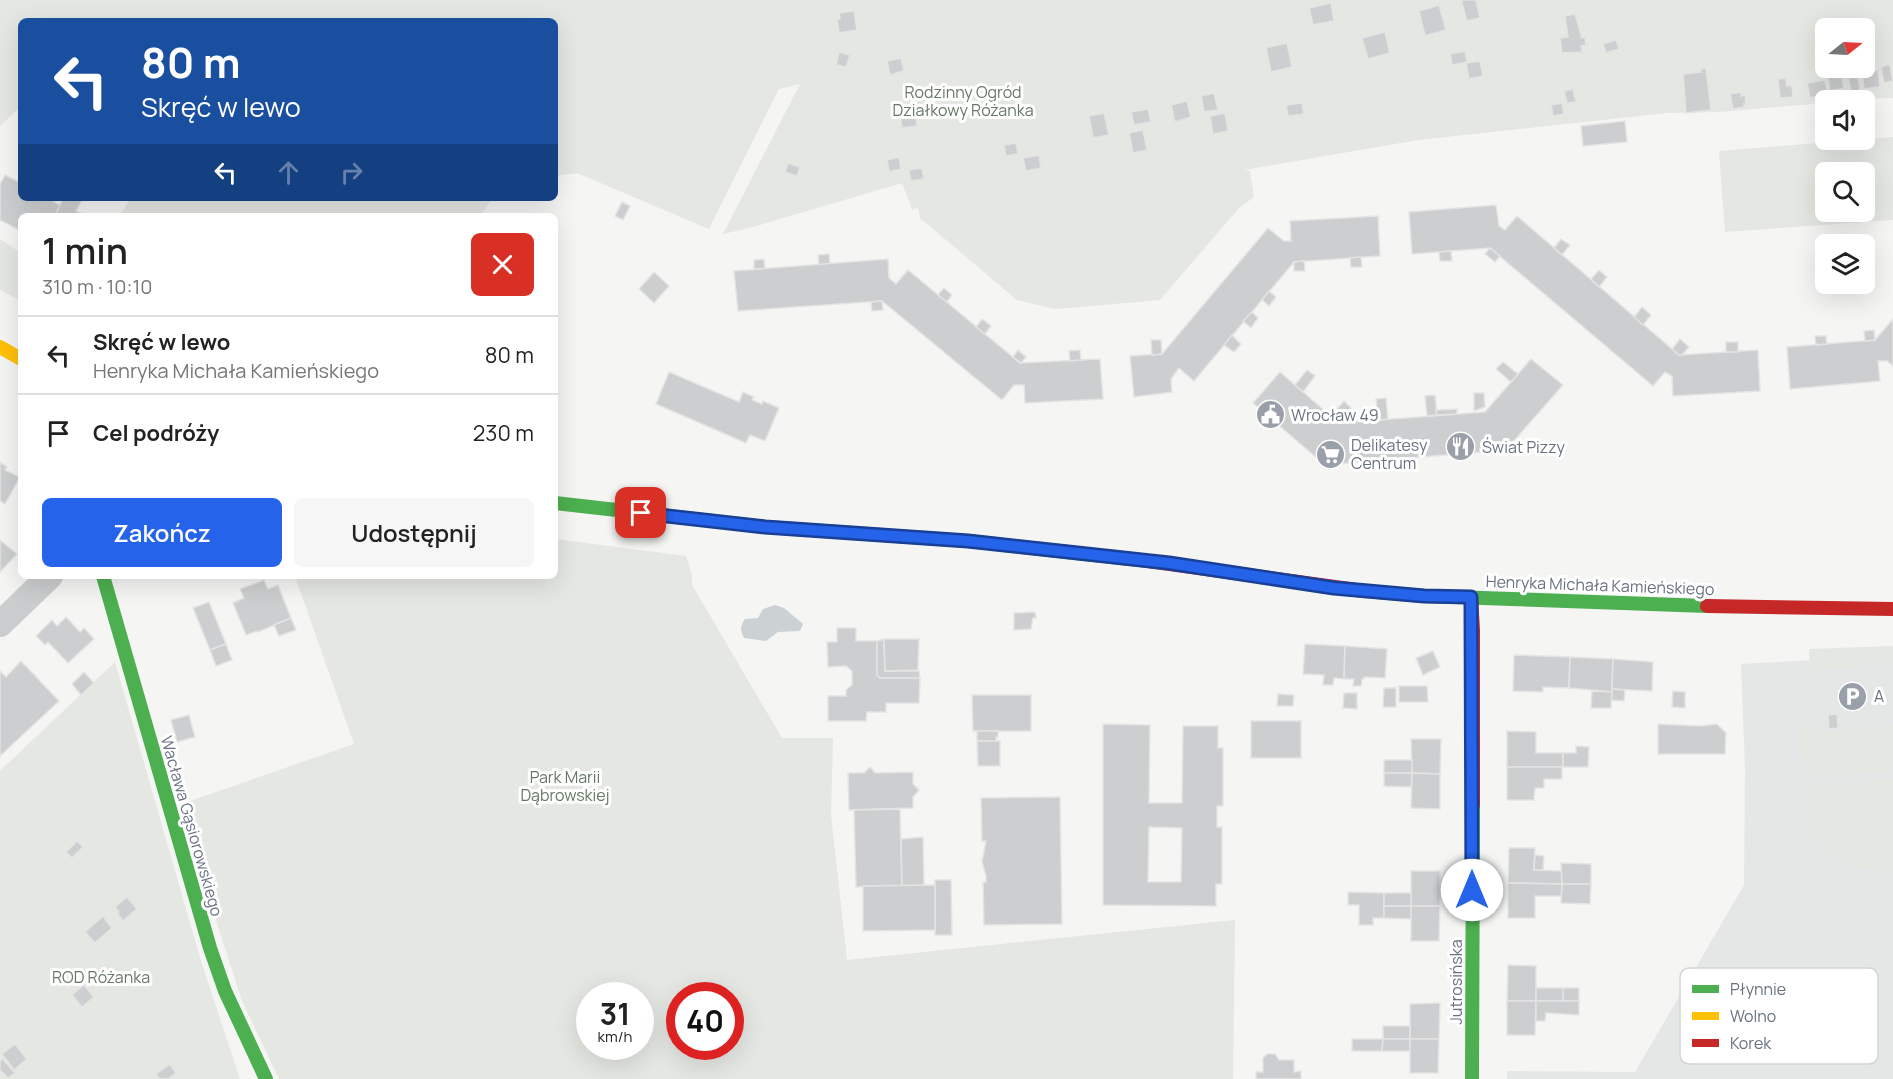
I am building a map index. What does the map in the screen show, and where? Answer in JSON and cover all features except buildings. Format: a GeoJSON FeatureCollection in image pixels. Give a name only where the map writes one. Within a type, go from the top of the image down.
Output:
{"type":"FeatureCollection","features":[{"type":"Feature","properties":{"kind":"street"},"geometry":{"type":"LineString","coordinates":[[0,347],[18,357]]}},
{"type":"Feature","properties":{"kind":"street","name":"Henryka Michała Kamieńskiego"},"geometry":{"type":"LineString","coordinates":[[558,503],[765,527],[968,541],[1169,563],[1334,588],[1424,596],[1768,608],[1893,609]]}},
{"type":"Feature","properties":{"kind":"street"},"geometry":{"type":"LineString","coordinates":[[0,624],[47,579]]}},
{"type":"Feature","properties":{"kind":"street","name":"Wacława Gąsiorowskiego"},"geometry":{"type":"LineString","coordinates":[[104,579],[210,948],[225,991],[266,1079]]}},
{"type":"Feature","properties":{"kind":"street","name":"Jutrosińska"},"geometry":{"type":"LineString","coordinates":[[1471,597],[1473,630],[1472,1079]]}},
{"type":"Feature","properties":{"kind":"shaded area"},"geometry":{"type":"Polygon","coordinates":[[[775,605],[784,608],[803,624],[800,631],[778,632],[766,641],[744,638],[741,628],[745,619],[758,618],[763,609],[775,605]]]}},
{"type":"Feature","properties":{"kind":"shaded area"},"geometry":{"type":"Polygon","coordinates":[[[1893,656],[1893,1079],[1507,1079],[1507,1071],[1635,1072],[1680,995],[1680,1064],[1878,1064],[1878,968],[1696,968],[1744,885],[1745,769],[1741,664],[1893,656]]]}},
{"type":"Feature","properties":{"kind":"green space","name":"Rodzinny Ogród Działkowy Różanka"},"geometry":{"type":"Polygon","coordinates":[[[0,0],[1893,0],[1893,98],[1875,99],[1875,90],[1815,90],[1815,104],[1720,112],[1667,113],[1418,140],[1244,170],[1250,171],[1254,197],[1239,208],[1160,300],[1055,309],[1017,300],[920,218],[918,208],[912,209],[902,183],[723,234],[800,84],[779,89],[709,229],[577,173],[558,176],[558,18],[18,18],[18,109],[0,126],[0,0]]]}},
{"type":"Feature","properties":{"kind":"green space"},"geometry":{"type":"Polygon","coordinates":[[[1893,137],[1893,220],[1875,221],[1875,162],[1815,162],[1815,222],[1865,222],[1725,232],[1719,151],[1815,143],[1815,150],[1875,150],[1875,138],[1893,137]]]}},
{"type":"Feature","properties":{"kind":"green space"},"geometry":{"type":"Polygon","coordinates":[[[128,201],[491,201],[482,213],[122,213],[128,201]]]}},
{"type":"Feature","properties":{"kind":"green space"},"geometry":{"type":"Polygon","coordinates":[[[0,239],[18,251],[18,299],[0,290],[0,239]]]}},
{"type":"Feature","properties":{"kind":"green space","name":"Park Marii Dąbrowskiej"},"geometry":{"type":"Polygon","coordinates":[[[558,539],[686,556],[692,575],[692,585],[782,738],[833,738],[831,815],[847,960],[1235,920],[1233,1079],[279,1079],[242,1001],[179,805],[354,744],[296,579],[558,579],[558,539]]]}},
{"type":"Feature","properties":{"kind":"green space"},"geometry":{"type":"Polygon","coordinates":[[[1893,646],[1893,663],[1810,671],[1809,649],[1893,646]]]}},
{"type":"Feature","properties":{"kind":"green space","name":"ROD Różanka"},"geometry":{"type":"Polygon","coordinates":[[[115,662],[201,961],[240,1079],[0,1079],[0,771],[115,662]]]}},
{"type":"Feature","properties":{"kind":"green space"},"geometry":{"type":"Polygon","coordinates":[[[1815,722],[1816,733],[1893,725],[1893,770],[1804,777],[1800,736],[1805,725],[1815,722]]]}},
{"type":"Feature","properties":{"kind":"green space"},"geometry":{"type":"Polygon","coordinates":[[[1893,779],[1893,873],[1848,866],[1809,833],[1805,786],[1893,779]]]}},
{"type":"Feature","properties":{"kind":"traffic: fast"},"geometry":{"type":"LineString","coordinates":[[558,503],[766,527],[968,541],[1148,561]]}},
{"type":"Feature","properties":{"kind":"traffic: fast"},"geometry":{"type":"LineString","coordinates":[[104,579],[210,948],[225,991],[266,1079]]}},
{"type":"Feature","properties":{"kind":"traffic: fast"},"geometry":{"type":"LineString","coordinates":[[1364,591],[1424,596],[1707,606]]}},
{"type":"Feature","properties":{"kind":"traffic: fast"},"geometry":{"type":"LineString","coordinates":[[1472,1079],[1473,805]]}},
{"type":"Feature","properties":{"kind":"traffic: slow"},"geometry":{"type":"LineString","coordinates":[[0,347],[18,357]]}},
{"type":"Feature","properties":{"kind":"traffic: jam"},"geometry":{"type":"LineString","coordinates":[[1148,561],[1364,591]]}},
{"type":"Feature","properties":{"kind":"traffic: jam"},"geometry":{"type":"LineString","coordinates":[[1471,597],[1473,805]]}},
{"type":"Feature","properties":{"kind":"traffic: jam"},"geometry":{"type":"LineString","coordinates":[[1707,606],[1893,609]]}},
{"type":"Feature","properties":{"kind":"place","name":"Wrocław 49"},"geometry":{"type":"Point","coordinates":[1270,415]}},
{"type":"Feature","properties":{"kind":"place","name":"Świat Pizzy"},"geometry":{"type":"Point","coordinates":[1461,447]}},
{"type":"Feature","properties":{"kind":"place","name":"Delikatesy Centrum"},"geometry":{"type":"Point","coordinates":[1330,454]}},
{"type":"Feature","properties":{"kind":"place","name":"A"},"geometry":{"type":"Point","coordinates":[1853,696]}},
{"type":"Feature","properties":{"kind":"route"},"geometry":{"type":"LineString","coordinates":[[641,513],[765,527],[968,541],[1169,563],[1334,588],[1424,596],[1471,597],[1473,630],[1472,890]]}}]}
